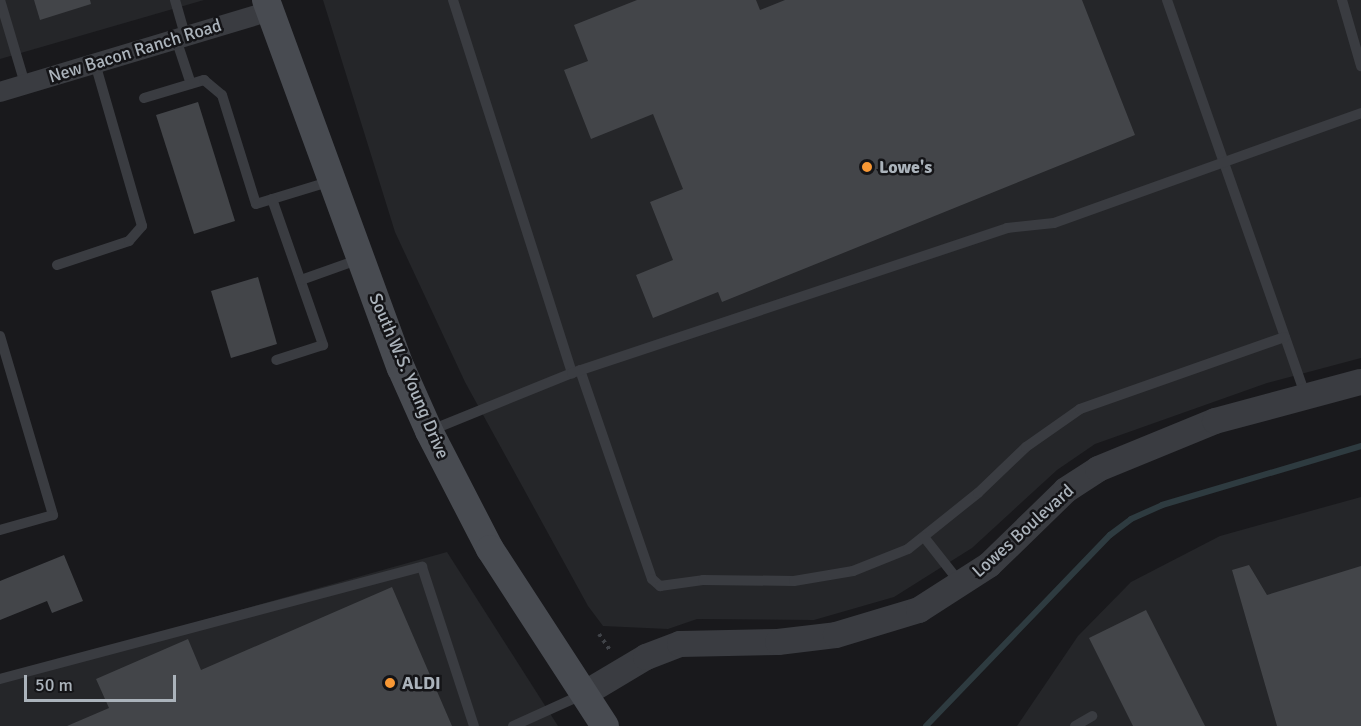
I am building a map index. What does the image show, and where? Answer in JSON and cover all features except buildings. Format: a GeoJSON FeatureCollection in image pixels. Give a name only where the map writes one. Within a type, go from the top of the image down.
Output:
{"type":"FeatureCollection","features":[{"type":"Feature","properties":{"kind":"main road","name":"South W.S. Young Drive"},"geometry":{"type":"LineString","coordinates":[[268,5],[361,258],[429,431],[490,549],[605,726]]}},
{"type":"Feature","properties":{"kind":"street","name":"New Bacon Ranch Road"},"geometry":{"type":"LineString","coordinates":[[0,92],[181,37],[268,5]]}},
{"type":"Feature","properties":{"kind":"street","name":"Lowes Boulevard"},"geometry":{"type":"LineString","coordinates":[[584,694],[646,657],[680,644],[778,642],[836,635],[898,618],[962,585],[989,565],[1066,490],[1098,469],[1215,421],[1305,394],[1361,382]]}},
{"type":"Feature","properties":{"kind":"lane"},"geometry":{"type":"LineString","coordinates":[[0,0],[25,84]]}},
{"type":"Feature","properties":{"kind":"lane"},"geometry":{"type":"LineString","coordinates":[[175,0],[191,84]]}},
{"type":"Feature","properties":{"kind":"lane"},"geometry":{"type":"LineString","coordinates":[[453,0],[576,372],[646,567],[660,586],[703,580],[794,581],[825,577],[883,560],[924,537],[1026,447],[1080,409],[1285,337]]}},
{"type":"Feature","properties":{"kind":"lane"},"geometry":{"type":"LineString","coordinates":[[1167,0],[1305,394]]}},
{"type":"Feature","properties":{"kind":"lane"},"geometry":{"type":"LineString","coordinates":[[1342,0],[1361,66]]}},
{"type":"Feature","properties":{"kind":"lane"},"geometry":{"type":"LineString","coordinates":[[57,265],[129,241],[142,226],[95,63]]}},
{"type":"Feature","properties":{"kind":"lane"},"geometry":{"type":"LineString","coordinates":[[144,98],[204,80],[222,95],[256,204],[332,181]]}},
{"type":"Feature","properties":{"kind":"lane"},"geometry":{"type":"LineString","coordinates":[[429,431],[576,372],[1007,228],[1054,224],[1361,113]]}},
{"type":"Feature","properties":{"kind":"lane"},"geometry":{"type":"LineString","coordinates":[[272,199],[323,345],[276,360]]}},
{"type":"Feature","properties":{"kind":"lane"},"geometry":{"type":"LineString","coordinates":[[301,280],[361,258]]}},
{"type":"Feature","properties":{"kind":"lane"},"geometry":{"type":"LineString","coordinates":[[0,336],[53,515],[0,530]]}},
{"type":"Feature","properties":{"kind":"lane"},"geometry":{"type":"LineString","coordinates":[[924,537],[962,585]]}},
{"type":"Feature","properties":{"kind":"lane"},"geometry":{"type":"LineString","coordinates":[[0,679],[422,567],[474,726]]}},
{"type":"Feature","properties":{"kind":"lane"},"geometry":{"type":"LineString","coordinates":[[513,726],[584,694]]}},
{"type":"Feature","properties":{"kind":"lane"},"geometry":{"type":"LineString","coordinates":[[1076,726],[1092,716]]}},
{"type":"Feature","properties":{"kind":"path"},"geometry":{"type":"LineString","coordinates":[[599,634],[613,655]]}},
{"type":"Feature","properties":{"kind":"shaded area"},"geometry":{"type":"Polygon","coordinates":[[[0,0],[204,0],[0,59],[0,0]]]}},
{"type":"Feature","properties":{"kind":"shaded area"},"geometry":{"type":"Polygon","coordinates":[[[323,0],[1361,0],[1361,358],[1267,383],[1095,444],[1057,470],[972,548],[894,597],[814,620],[697,619],[668,629],[603,626],[588,606],[465,382],[395,232],[323,0]]]}},
{"type":"Feature","properties":{"kind":"shaded area"},"geometry":{"type":"Polygon","coordinates":[[[1361,497],[1361,726],[1017,726],[1078,636],[1131,582],[1220,536],[1361,497]]]}},
{"type":"Feature","properties":{"kind":"shaded area"},"geometry":{"type":"Polygon","coordinates":[[[447,552],[558,726],[0,726],[0,677],[447,552]]]}},
{"type":"Feature","properties":{"kind":"waterway"},"geometry":{"type":"LineString","coordinates":[[926,726],[1110,535],[1131,519],[1162,505],[1361,446]]}},
{"type":"Feature","properties":{"kind":"place","name":"Lowe's"},"geometry":{"type":"Point","coordinates":[867,167]}},
{"type":"Feature","properties":{"kind":"place","name":"ALDI"},"geometry":{"type":"Point","coordinates":[390,683]}}]}
